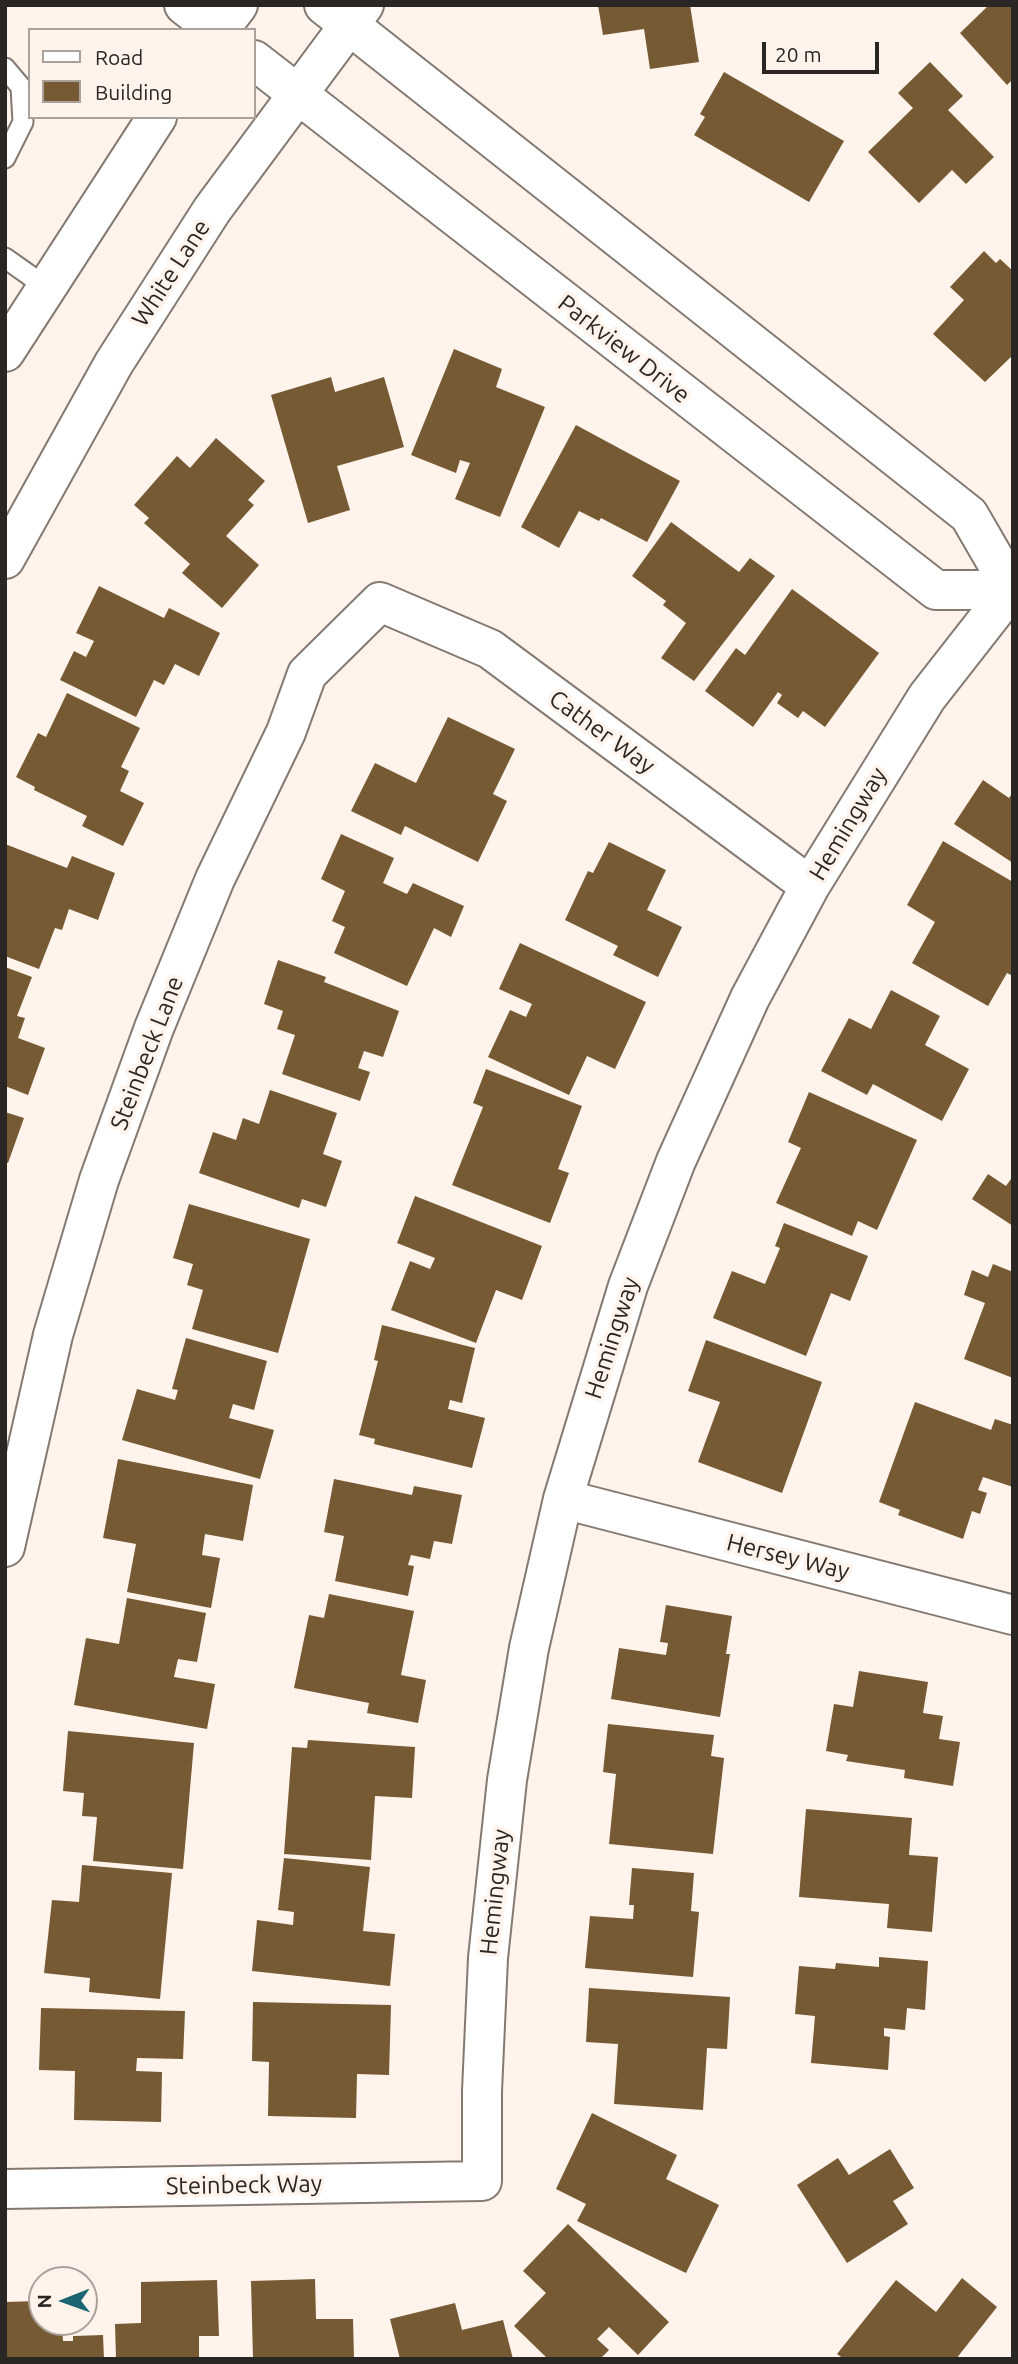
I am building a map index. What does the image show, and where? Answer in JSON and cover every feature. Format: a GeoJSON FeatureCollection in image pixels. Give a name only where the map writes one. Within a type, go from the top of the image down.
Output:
{"type":"FeatureCollection","features":[{"type":"Feature","properties":{"kind":"street"},"geometry":{"type":"LineString","coordinates":[[184,5],[214,28]]}},
{"type":"Feature","properties":{"kind":"street"},"geometry":{"type":"LineString","coordinates":[[219,28],[237,5]]}},
{"type":"Feature","properties":{"kind":"street"},"geometry":{"type":"LineString","coordinates":[[346,12],[969,515],[1012,589]]}},
{"type":"Feature","properties":{"kind":"street","name":"White Lane"},"geometry":{"type":"LineString","coordinates":[[5,559],[114,363],[212,210],[297,94],[346,12]]}},
{"type":"Feature","properties":{"kind":"street","name":"Parkview Drive"},"geometry":{"type":"LineString","coordinates":[[256,62],[936,590],[1012,589]]}},
{"type":"Feature","properties":{"kind":"street"},"geometry":{"type":"LineString","coordinates":[[5,352],[157,119]]}},
{"type":"Feature","properties":{"kind":"street","name":"Hemingway"},"geometry":{"type":"LineString","coordinates":[[482,2181],[482,2091],[488,1958],[507,1780],[529,1648],[563,1499],[624,1299],[676,1161],[750,998],[810,886],[927,696],[1012,589]]}},
{"type":"Feature","properties":{"kind":"street","name":"Cather Way"},"geometry":{"type":"LineString","coordinates":[[380,602],[490,649],[810,886]]}},
{"type":"Feature","properties":{"kind":"street","name":"Steinbeck Lane"},"geometry":{"type":"LineString","coordinates":[[5,1547],[53,1335],[99,1180],[154,1028],[215,878],[286,732],[307,674],[380,602]]}},
{"type":"Feature","properties":{"kind":"street","name":"Hersey Way"},"geometry":{"type":"LineString","coordinates":[[563,1499],[1013,1615]]}},
{"type":"Feature","properties":{"kind":"street","name":"Steinbeck Way"},"geometry":{"type":"LineString","coordinates":[[5,2189],[482,2181]]}},
{"type":"Feature","properties":{"kind":"lane"},"geometry":{"type":"LineString","coordinates":[[5,68],[21,87],[23,122],[5,158]]}},
{"type":"Feature","properties":{"kind":"lane"},"geometry":{"type":"LineString","coordinates":[[5,258],[46,287]]}},
{"type":"Feature","properties":{"kind":"building"},"geometry":{"type":"Polygon","coordinates":[[[598,5],[690,5],[699,62],[650,69],[644,29],[603,35],[598,5]]]}},
{"type":"Feature","properties":{"kind":"building"},"geometry":{"type":"Polygon","coordinates":[[[989,5],[1013,5],[1013,79],[1007,85],[960,33],[989,5]]]}},
{"type":"Feature","properties":{"kind":"building"},"geometry":{"type":"Polygon","coordinates":[[[930,62],[963,96],[948,110],[994,157],[966,184],[952,170],[919,203],[868,152],[913,108],[898,93],[930,62]]]}},
{"type":"Feature","properties":{"kind":"building"},"geometry":{"type":"Polygon","coordinates":[[[724,72],[844,141],[809,202],[694,135],[705,117],[700,114],[724,72]]]}},
{"type":"Feature","properties":{"kind":"building"},"geometry":{"type":"Polygon","coordinates":[[[984,251],[996,263],[1000,259],[1013,271],[1013,355],[985,382],[933,334],[964,300],[950,287],[984,251]]]}},
{"type":"Feature","properties":{"kind":"building"},"geometry":{"type":"Polygon","coordinates":[[[454,349],[502,369],[496,387],[545,407],[500,517],[455,499],[470,463],[460,460],[456,473],[411,455],[454,349]]]}},
{"type":"Feature","properties":{"kind":"building"},"geometry":{"type":"Polygon","coordinates":[[[331,377],[335,392],[384,377],[404,447],[337,466],[350,510],[308,523],[271,395],[331,377]]]}},
{"type":"Feature","properties":{"kind":"building"},"geometry":{"type":"Polygon","coordinates":[[[576,425],[680,481],[647,542],[601,518],[599,521],[579,511],[559,548],[521,527],[576,425]]]}},
{"type":"Feature","properties":{"kind":"building"},"geometry":{"type":"Polygon","coordinates":[[[216,438],[265,481],[248,500],[254,505],[226,536],[259,565],[222,608],[182,573],[190,564],[144,523],[149,518],[134,505],[177,456],[190,468],[216,438]]]}},
{"type":"Feature","properties":{"kind":"building"},"geometry":{"type":"Polygon","coordinates":[[[671,522],[739,572],[750,558],[775,576],[694,681],[661,658],[686,623],[663,605],[666,601],[632,576],[671,522]]]}},
{"type":"Feature","properties":{"kind":"building"},"geometry":{"type":"Polygon","coordinates":[[[99,586],[164,618],[169,608],[220,633],[199,676],[175,664],[164,685],[154,680],[136,717],[60,680],[74,651],[86,657],[94,641],[76,633],[99,586]]]}},
{"type":"Feature","properties":{"kind":"building"},"geometry":{"type":"Polygon","coordinates":[[[792,589],[879,653],[825,727],[803,711],[798,718],[777,703],[782,695],[778,692],[753,727],[705,691],[736,648],[745,655],[792,589]]]}},
{"type":"Feature","properties":{"kind":"building"},"geometry":{"type":"Polygon","coordinates":[[[67,693],[140,728],[121,767],[129,771],[120,791],[144,803],[123,846],[82,826],[87,816],[34,790],[35,787],[16,777],[38,733],[46,737],[67,693]]]}},
{"type":"Feature","properties":{"kind":"building"},"geometry":{"type":"Polygon","coordinates":[[[448,717],[515,749],[493,794],[507,801],[478,862],[405,826],[401,835],[351,811],[375,763],[416,783],[448,717]]]}},
{"type":"Feature","properties":{"kind":"building"},"geometry":{"type":"Polygon","coordinates":[[[983,780],[1009,798],[1013,792],[1013,863],[954,824],[983,780]]]}},
{"type":"Feature","properties":{"kind":"building"},"geometry":{"type":"Polygon","coordinates":[[[341,834],[394,858],[383,883],[407,894],[413,883],[464,906],[451,937],[434,928],[407,986],[334,953],[345,927],[332,921],[345,891],[321,879],[341,834]]]}},
{"type":"Feature","properties":{"kind":"building"},"geometry":{"type":"Polygon","coordinates":[[[943,841],[1013,882],[1013,976],[1007,973],[988,1006],[912,963],[935,922],[907,905],[943,841]]]}},
{"type":"Feature","properties":{"kind":"building"},"geometry":{"type":"Polygon","coordinates":[[[609,842],[666,870],[647,910],[682,927],[658,977],[613,955],[618,946],[565,920],[588,871],[593,873],[609,842]]]}},
{"type":"Feature","properties":{"kind":"building"},"geometry":{"type":"Polygon","coordinates":[[[5,844],[67,868],[72,856],[115,873],[98,920],[69,909],[62,930],[55,928],[39,969],[5,956],[5,844]]]}},
{"type":"Feature","properties":{"kind":"building"},"geometry":{"type":"Polygon","coordinates":[[[520,943],[646,1002],[615,1069],[587,1056],[569,1095],[488,1057],[510,1010],[526,1017],[532,1004],[499,989],[520,943]]]}},
{"type":"Feature","properties":{"kind":"building"},"geometry":{"type":"Polygon","coordinates":[[[278,960],[326,977],[324,982],[399,1011],[383,1057],[364,1051],[358,1068],[370,1072],[360,1101],[282,1074],[295,1035],[277,1029],[283,1011],[264,1004],[278,960]]]}},
{"type":"Feature","properties":{"kind":"building"},"geometry":{"type":"Polygon","coordinates":[[[5,967],[32,977],[17,1016],[25,1018],[18,1038],[45,1048],[28,1095],[5,1086],[5,967]]]}},
{"type":"Feature","properties":{"kind":"building"},"geometry":{"type":"Polygon","coordinates":[[[891,990],[940,1016],[925,1045],[969,1069],[942,1121],[873,1084],[867,1095],[821,1071],[849,1018],[871,1029],[891,990]]]}},
{"type":"Feature","properties":{"kind":"building"},"geometry":{"type":"Polygon","coordinates":[[[486,1069],[582,1106],[558,1169],[569,1173],[550,1223],[452,1185],[483,1107],[473,1103],[486,1069]]]}},
{"type":"Feature","properties":{"kind":"building"},"geometry":{"type":"Polygon","coordinates":[[[270,1090],[337,1113],[323,1154],[342,1161],[326,1207],[302,1199],[299,1208],[199,1173],[213,1132],[236,1140],[243,1118],[259,1124],[270,1090]]]}},
{"type":"Feature","properties":{"kind":"building"},"geometry":{"type":"Polygon","coordinates":[[[809,1092],[917,1140],[877,1230],[858,1221],[852,1236],[776,1203],[801,1148],[788,1142],[809,1092]]]}},
{"type":"Feature","properties":{"kind":"building"},"geometry":{"type":"Polygon","coordinates":[[[5,1112],[24,1118],[8,1163],[5,1162],[5,1112]]]}},
{"type":"Feature","properties":{"kind":"building"},"geometry":{"type":"Polygon","coordinates":[[[988,1174],[1006,1186],[1013,1176],[1013,1226],[972,1199],[988,1174]]]}},
{"type":"Feature","properties":{"kind":"building"},"geometry":{"type":"Polygon","coordinates":[[[415,1196],[542,1246],[522,1300],[496,1290],[476,1343],[391,1310],[410,1261],[430,1269],[435,1258],[397,1243],[415,1196]]]}},
{"type":"Feature","properties":{"kind":"building"},"geometry":{"type":"Polygon","coordinates":[[[189,1204],[310,1239],[278,1353],[192,1329],[203,1290],[187,1285],[193,1264],[173,1258],[189,1204]]]}},
{"type":"Feature","properties":{"kind":"building"},"geometry":{"type":"Polygon","coordinates":[[[784,1223],[868,1256],[850,1301],[831,1293],[806,1356],[713,1318],[732,1271],[765,1284],[780,1248],[775,1246],[784,1223]]]}},
{"type":"Feature","properties":{"kind":"building"},"geometry":{"type":"Polygon","coordinates":[[[993,1264],[1013,1272],[1013,1378],[964,1359],[985,1303],[964,1295],[972,1270],[988,1277],[993,1264]]]}},
{"type":"Feature","properties":{"kind":"building"},"geometry":{"type":"Polygon","coordinates":[[[382,1325],[475,1348],[462,1403],[450,1400],[448,1409],[485,1418],[472,1468],[374,1444],[375,1439],[359,1435],[378,1361],[374,1360],[382,1325]]]}},
{"type":"Feature","properties":{"kind":"building"},"geometry":{"type":"Polygon","coordinates":[[[186,1338],[267,1361],[254,1410],[233,1404],[229,1418],[274,1430],[260,1479],[122,1440],[137,1389],[175,1400],[178,1390],[172,1389],[186,1338]]]}},
{"type":"Feature","properties":{"kind":"building"},"geometry":{"type":"Polygon","coordinates":[[[706,1340],[822,1382],[782,1493],[698,1462],[720,1402],[688,1391],[706,1340]]]}},
{"type":"Feature","properties":{"kind":"building"},"geometry":{"type":"Polygon","coordinates":[[[915,1402],[991,1430],[995,1419],[1013,1425],[1013,1487],[983,1477],[978,1490],[987,1493],[980,1514],[972,1511],[963,1539],[898,1515],[900,1510],[879,1502],[915,1402]]]}},
{"type":"Feature","properties":{"kind":"building"},"geometry":{"type":"Polygon","coordinates":[[[118,1459],[253,1485],[243,1541],[205,1534],[202,1555],[220,1558],[211,1608],[127,1592],[136,1544],[103,1538],[118,1459]]]}},
{"type":"Feature","properties":{"kind":"building"},"geometry":{"type":"Polygon","coordinates":[[[334,1479],[412,1495],[414,1486],[462,1495],[452,1544],[434,1541],[430,1559],[411,1555],[408,1565],[414,1566],[408,1596],[335,1581],[344,1536],[324,1532],[334,1479]]]}},
{"type":"Feature","properties":{"kind":"building"},"geometry":{"type":"Polygon","coordinates":[[[329,1594],[414,1611],[401,1675],[426,1680],[418,1723],[367,1713],[369,1703],[294,1688],[309,1615],[324,1618],[329,1594]]]}},
{"type":"Feature","properties":{"kind":"building"},"geometry":{"type":"Polygon","coordinates":[[[127,1598],[206,1613],[197,1662],[178,1659],[174,1677],[215,1684],[207,1729],[74,1705],[86,1638],[119,1644],[127,1598]]]}},
{"type":"Feature","properties":{"kind":"building"},"geometry":{"type":"Polygon","coordinates":[[[666,1605],[732,1616],[726,1654],[730,1654],[720,1717],[611,1699],[619,1648],[666,1655],[668,1643],[660,1642],[666,1605]]]}},
{"type":"Feature","properties":{"kind":"building"},"geometry":{"type":"Polygon","coordinates":[[[859,1671],[928,1682],[923,1713],[943,1716],[939,1739],[960,1742],[953,1786],[904,1778],[905,1770],[846,1761],[848,1755],[826,1751],[834,1704],[853,1707],[859,1671]]]}},
{"type":"Feature","properties":{"kind":"building"},"geometry":{"type":"Polygon","coordinates":[[[608,1724],[714,1735],[711,1756],[724,1758],[713,1854],[609,1844],[616,1774],[603,1772],[608,1724]]]}},
{"type":"Feature","properties":{"kind":"building"},"geometry":{"type":"Polygon","coordinates":[[[68,1731],[194,1743],[183,1869],[93,1861],[97,1817],[82,1816],[84,1793],[63,1791],[68,1731]]]}},
{"type":"Feature","properties":{"kind":"building"},"geometry":{"type":"Polygon","coordinates":[[[308,1740],[415,1747],[412,1798],[375,1796],[371,1860],[284,1854],[292,1747],[307,1748],[308,1740]]]}},
{"type":"Feature","properties":{"kind":"building"},"geometry":{"type":"Polygon","coordinates":[[[806,1809],[912,1818],[909,1855],[938,1857],[932,1932],[887,1928],[889,1904],[799,1897],[806,1809]]]}},
{"type":"Feature","properties":{"kind":"building"},"geometry":{"type":"Polygon","coordinates":[[[284,1858],[370,1867],[363,1931],[395,1934],[390,1986],[252,1971],[257,1920],[293,1925],[294,1912],[278,1910],[284,1858]]]}},
{"type":"Feature","properties":{"kind":"building"},"geometry":{"type":"Polygon","coordinates":[[[82,1865],[172,1873],[160,1999],[89,1992],[90,1978],[44,1973],[52,1900],[79,1902],[82,1865]]]}},
{"type":"Feature","properties":{"kind":"building"},"geometry":{"type":"Polygon","coordinates":[[[632,1868],[694,1873],[691,1911],[699,1912],[693,1977],[585,1968],[590,1916],[633,1919],[634,1905],[629,1905],[632,1868]]]}},
{"type":"Feature","properties":{"kind":"building"},"geometry":{"type":"Polygon","coordinates":[[[879,1957],[928,1961],[925,2010],[907,2008],[905,2030],[884,2028],[884,2036],[890,2037],[888,2070],[811,2063],[815,2016],[795,2014],[799,1966],[835,1969],[836,1963],[879,1967],[879,1957]]]}},
{"type":"Feature","properties":{"kind":"building"},"geometry":{"type":"Polygon","coordinates":[[[589,1988],[730,1997],[727,2049],[707,2048],[703,2110],[614,2104],[618,2044],[586,2042],[589,1988]]]}},
{"type":"Feature","properties":{"kind":"building"},"geometry":{"type":"Polygon","coordinates":[[[253,2002],[391,2005],[389,2075],[357,2074],[356,2118],[268,2116],[269,2062],[252,2061],[253,2002]]]}},
{"type":"Feature","properties":{"kind":"building"},"geometry":{"type":"Polygon","coordinates":[[[41,2008],[185,2011],[183,2059],[137,2058],[136,2071],[162,2072],[161,2122],[74,2120],[75,2071],[39,2070],[41,2008]]]}},
{"type":"Feature","properties":{"kind":"building"},"geometry":{"type":"Polygon","coordinates":[[[592,2113],[677,2155],[666,2179],[719,2205],[686,2273],[577,2221],[586,2204],[556,2189],[592,2113]]]}},
{"type":"Feature","properties":{"kind":"building"},"geometry":{"type":"Polygon","coordinates":[[[890,2149],[914,2188],[893,2201],[908,2224],[847,2263],[797,2185],[838,2158],[849,2175],[890,2149]]]}},
{"type":"Feature","properties":{"kind":"building"},"geometry":{"type":"Polygon","coordinates":[[[568,2224],[669,2322],[638,2355],[609,2327],[597,2339],[609,2350],[600,2359],[548,2359],[514,2326],[546,2293],[523,2271],[568,2224]]]}},
{"type":"Feature","properties":{"kind":"building"},"geometry":{"type":"Polygon","coordinates":[[[962,2278],[997,2307],[956,2359],[844,2359],[837,2354],[896,2280],[936,2312],[962,2278]]]}},
{"type":"Feature","properties":{"kind":"building"},"geometry":{"type":"Polygon","coordinates":[[[315,2279],[316,2319],[353,2319],[354,2359],[253,2359],[251,2281],[315,2279]]]}},
{"type":"Feature","properties":{"kind":"building"},"geometry":{"type":"Polygon","coordinates":[[[217,2280],[219,2336],[199,2336],[199,2359],[116,2359],[115,2324],[141,2323],[141,2282],[217,2280]]]}},
{"type":"Feature","properties":{"kind":"building"},"geometry":{"type":"Polygon","coordinates":[[[28,2301],[28,2336],[63,2336],[63,2341],[73,2341],[73,2336],[103,2335],[104,2359],[5,2359],[5,2302],[28,2301]]]}},
{"type":"Feature","properties":{"kind":"building"},"geometry":{"type":"Polygon","coordinates":[[[455,2303],[462,2330],[503,2320],[513,2359],[400,2359],[390,2319],[455,2303]]]}}]}
